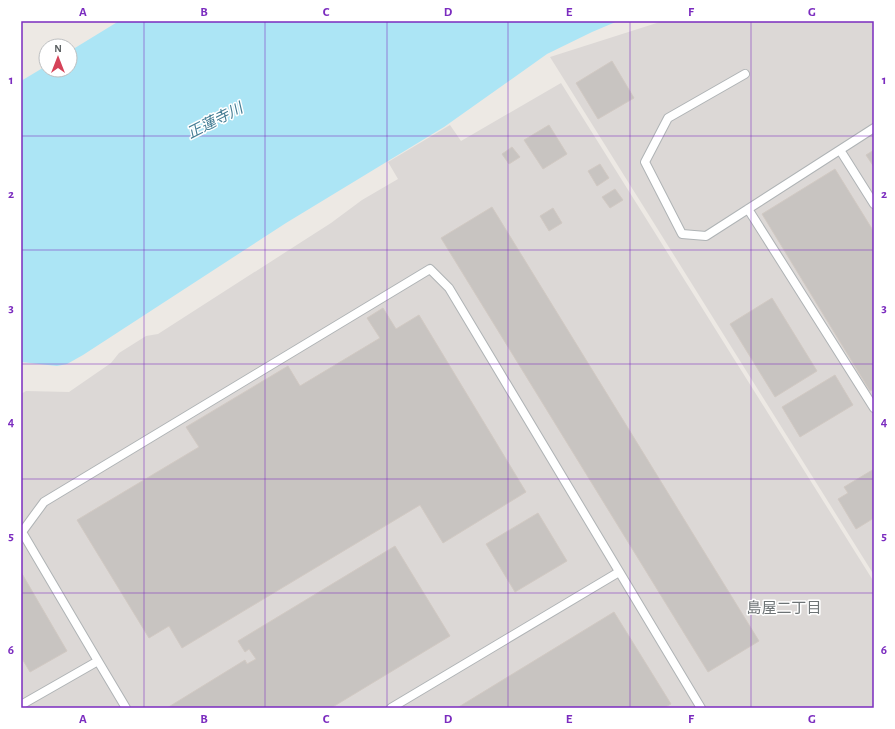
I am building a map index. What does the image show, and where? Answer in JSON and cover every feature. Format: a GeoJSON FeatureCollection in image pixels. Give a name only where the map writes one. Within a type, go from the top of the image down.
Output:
{"type":"FeatureCollection","features":[{"type":"Feature","properties":{"kind":"lane"},"geometry":{"type":"LineString","coordinates":[[745,74],[668,118],[645,162],[682,234],[706,236],[874,128]]}},
{"type":"Feature","properties":{"kind":"lane"},"geometry":{"type":"LineString","coordinates":[[840,150],[874,204]]}},
{"type":"Feature","properties":{"kind":"lane"},"geometry":{"type":"LineString","coordinates":[[748,209],[874,408]]}},
{"type":"Feature","properties":{"kind":"lane"},"geometry":{"type":"LineString","coordinates":[[126,708],[22,532],[44,502],[430,270],[449,288],[701,708]]}},
{"type":"Feature","properties":{"kind":"lane"},"geometry":{"type":"LineString","coordinates":[[392,708],[619,572]]}},
{"type":"Feature","properties":{"kind":"lane"},"geometry":{"type":"LineString","coordinates":[[21,705],[98,661]]}},
{"type":"Feature","properties":{"kind":"shaded area"},"geometry":{"type":"Polygon","coordinates":[[[663,21],[874,21],[874,575],[550,57],[663,21]]]}},
{"type":"Feature","properties":{"kind":"shaded area"},"geometry":{"type":"Polygon","coordinates":[[[561,83],[874,582],[874,708],[21,708],[21,394],[26,391],[69,392],[111,363],[119,353],[146,336],[158,334],[331,223],[362,200],[398,179],[388,162],[450,125],[461,141],[561,83]]]}},
{"type":"Feature","properties":{"kind":"water","name":"正蓮寺川"},"geometry":{"type":"Polygon","coordinates":[[[119,21],[618,21],[547,54],[444,127],[286,223],[83,355],[67,364],[57,366],[21,362],[21,81],[38,71],[38,78],[78,78],[78,46],[119,21]]]}},
{"type":"Feature","properties":{"kind":"building"},"geometry":{"type":"Polygon","coordinates":[[[612,61],[634,98],[598,119],[576,83],[612,61]]]}},
{"type":"Feature","properties":{"kind":"building"},"geometry":{"type":"Polygon","coordinates":[[[549,125],[567,154],[543,169],[524,140],[549,125]]]}},
{"type":"Feature","properties":{"kind":"building"},"geometry":{"type":"Polygon","coordinates":[[[512,147],[520,157],[509,164],[502,154],[512,147]]]}},
{"type":"Feature","properties":{"kind":"building"},"geometry":{"type":"Polygon","coordinates":[[[874,150],[874,167],[866,155],[874,150]]]}},
{"type":"Feature","properties":{"kind":"building"},"geometry":{"type":"Polygon","coordinates":[[[600,164],[609,178],[597,186],[588,171],[600,164]]]}},
{"type":"Feature","properties":{"kind":"building"},"geometry":{"type":"Polygon","coordinates":[[[835,169],[874,232],[874,389],[870,391],[762,214],[835,169]]]}},
{"type":"Feature","properties":{"kind":"building"},"geometry":{"type":"Polygon","coordinates":[[[615,189],[623,200],[610,208],[602,197],[615,189]]]}},
{"type":"Feature","properties":{"kind":"building"},"geometry":{"type":"Polygon","coordinates":[[[492,207],[759,641],[708,672],[441,238],[492,207]]]}},
{"type":"Feature","properties":{"kind":"building"},"geometry":{"type":"Polygon","coordinates":[[[553,208],[562,223],[549,231],[540,216],[553,208]]]}},
{"type":"Feature","properties":{"kind":"building"},"geometry":{"type":"Polygon","coordinates":[[[772,298],[817,371],[775,397],[730,324],[772,298]]]}},
{"type":"Feature","properties":{"kind":"building"},"geometry":{"type":"Polygon","coordinates":[[[383,308],[396,329],[419,315],[526,492],[443,543],[420,505],[182,648],[169,626],[149,638],[77,520],[199,447],[186,427],[288,366],[300,386],[380,338],[367,318],[383,308]]]}},
{"type":"Feature","properties":{"kind":"building"},"geometry":{"type":"Polygon","coordinates":[[[835,375],[853,405],[800,437],[782,407],[835,375]]]}},
{"type":"Feature","properties":{"kind":"building"},"geometry":{"type":"Polygon","coordinates":[[[874,469],[874,518],[856,529],[838,499],[848,493],[844,487],[874,469]]]}},
{"type":"Feature","properties":{"kind":"building"},"geometry":{"type":"Polygon","coordinates":[[[538,513],[567,561],[515,592],[486,544],[538,513]]]}},
{"type":"Feature","properties":{"kind":"building"},"geometry":{"type":"Polygon","coordinates":[[[395,546],[450,636],[331,708],[167,708],[245,660],[247,664],[256,659],[249,649],[245,652],[238,641],[395,546]]]}},
{"type":"Feature","properties":{"kind":"building"},"geometry":{"type":"Polygon","coordinates":[[[21,572],[67,651],[30,672],[21,657],[21,572]]]}},
{"type":"Feature","properties":{"kind":"building"},"geometry":{"type":"Polygon","coordinates":[[[614,612],[671,704],[664,708],[457,708],[614,612]]]}},
{"type":"Feature","properties":{"kind":"district","name":"島屋二丁目"},"geometry":{"type":"Point","coordinates":[784,608]}}]}
